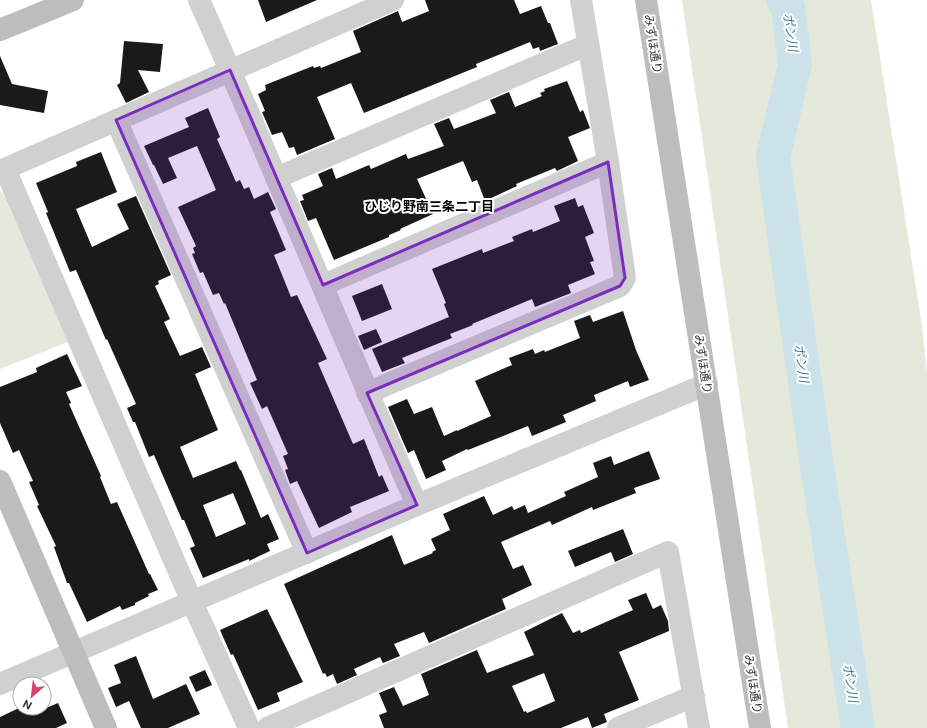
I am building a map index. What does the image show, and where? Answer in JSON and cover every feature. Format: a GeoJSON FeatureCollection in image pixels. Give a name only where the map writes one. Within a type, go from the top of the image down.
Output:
{"type":"FeatureCollection","features":[{"type":"Feature","properties":{"kind":"street"},"geometry":{"type":"LineString","coordinates":[[0,30],[73,0]]}},
{"type":"Feature","properties":{"kind":"street"},"geometry":{"type":"LineString","coordinates":[[199,0],[367,393],[418,505]]}},
{"type":"Feature","properties":{"kind":"street"},"geometry":{"type":"LineString","coordinates":[[249,728],[2,170],[393,0]]}},
{"type":"Feature","properties":{"kind":"street"},"geometry":{"type":"LineString","coordinates":[[367,393],[620,286],[625,278],[608,162],[581,0]]}},
{"type":"Feature","properties":{"kind":"street","name":"みずほ通り"},"geometry":{"type":"LineString","coordinates":[[646,0],[760,728]]}},
{"type":"Feature","properties":{"kind":"street"},"geometry":{"type":"LineString","coordinates":[[276,178],[588,45]]}},
{"type":"Feature","properties":{"kind":"street"},"geometry":{"type":"LineString","coordinates":[[116,120],[307,553]]}},
{"type":"Feature","properties":{"kind":"street"},"geometry":{"type":"LineString","coordinates":[[322,285],[608,162]]}},
{"type":"Feature","properties":{"kind":"street"},"geometry":{"type":"LineString","coordinates":[[0,684],[418,505],[707,384]]}},
{"type":"Feature","properties":{"kind":"street"},"geometry":{"type":"LineString","coordinates":[[0,481],[106,728]]}},
{"type":"Feature","properties":{"kind":"street"},"geometry":{"type":"LineString","coordinates":[[267,728],[668,552],[699,728]]}},
{"type":"Feature","properties":{"kind":"street"},"geometry":{"type":"LineString","coordinates":[[618,728],[694,696]]}},
{"type":"Feature","properties":{"kind":"highlighted area"},"geometry":{"type":"Polygon","coordinates":[[[230,70],[323,285],[608,162],[625,278],[620,286],[367,393],[417,505],[307,553],[116,120],[230,70]]]}},
{"type":"Feature","properties":{"kind":"shaded area"},"geometry":{"type":"Polygon","coordinates":[[[682,0],[871,0],[922,326],[927,372],[927,728],[788,728],[682,0]]]}},
{"type":"Feature","properties":{"kind":"shaded area"},"geometry":{"type":"Polygon","coordinates":[[[0,191],[3,193],[68,342],[0,369],[0,191]]]}},
{"type":"Feature","properties":{"kind":"building"},"geometry":{"type":"Polygon","coordinates":[[[258,0],[317,0],[266,22],[258,0]]]}},
{"type":"Feature","properties":{"kind":"building"},"geometry":{"type":"Polygon","coordinates":[[[425,0],[514,0],[520,14],[541,6],[548,23],[550,23],[558,44],[540,51],[539,47],[533,49],[530,42],[476,64],[477,67],[364,113],[351,83],[317,97],[335,139],[297,155],[294,147],[289,148],[282,132],[272,135],[262,112],[265,111],[258,94],[266,90],[265,85],[313,66],[314,68],[320,66],[321,68],[361,52],[353,31],[398,11],[402,22],[429,11],[425,0]]]}},
{"type":"Feature","properties":{"kind":"building"},"geometry":{"type":"Polygon","coordinates":[[[124,41],[163,44],[160,72],[138,70],[149,92],[126,103],[117,85],[120,83],[124,41]]]}},
{"type":"Feature","properties":{"kind":"building"},"geometry":{"type":"Polygon","coordinates":[[[0,56],[12,84],[48,91],[44,113],[0,105],[0,56]]]}},
{"type":"Feature","properties":{"kind":"building"},"geometry":{"type":"Polygon","coordinates":[[[567,81],[580,112],[583,110],[590,128],[568,137],[578,161],[557,171],[555,168],[516,184],[517,186],[485,201],[477,180],[472,182],[463,161],[417,179],[433,214],[400,229],[401,230],[389,235],[389,237],[334,260],[316,218],[308,221],[300,201],[304,200],[302,195],[323,186],[318,174],[332,168],[336,179],[369,165],[371,169],[406,154],[408,159],[444,146],[434,124],[449,118],[454,129],[496,113],[490,100],[509,92],[515,107],[542,96],[540,93],[545,91],[544,89],[567,81]]]}},
{"type":"Feature","properties":{"kind":"building"},"geometry":{"type":"Polygon","coordinates":[[[208,108],[220,137],[217,139],[236,182],[240,180],[244,189],[249,187],[254,199],[268,192],[276,209],[270,212],[286,250],[274,255],[291,297],[297,295],[327,359],[318,363],[353,444],[364,439],[379,477],[382,475],[389,491],[350,507],[352,512],[319,528],[297,481],[290,484],[285,470],[288,469],[283,456],[288,454],[267,406],[262,409],[250,383],[257,380],[225,303],[224,304],[219,293],[213,295],[203,272],[200,273],[192,254],[195,253],[193,248],[196,246],[178,207],[216,190],[197,146],[168,158],[177,178],[163,184],[144,146],[189,127],[185,118],[208,108]]]}},
{"type":"Feature","properties":{"kind":"building"},"geometry":{"type":"Polygon","coordinates":[[[101,152],[117,192],[76,209],[92,247],[129,229],[117,204],[136,196],[171,275],[158,281],[159,284],[155,286],[170,319],[164,322],[180,356],[202,347],[211,367],[195,374],[218,430],[180,447],[193,478],[236,461],[261,518],[268,514],[279,539],[267,544],[270,551],[249,561],[249,559],[203,578],[190,548],[195,546],[184,520],[182,520],[154,455],[149,457],[135,422],[133,422],[127,408],[136,404],[107,339],[106,340],[76,270],[70,272],[46,213],[48,212],[36,183],[77,166],[76,162],[101,152]],[[233,493],[203,505],[216,537],[246,524],[233,493]]]}},
{"type":"Feature","properties":{"kind":"building"},"geometry":{"type":"Polygon","coordinates":[[[575,198],[578,207],[583,205],[594,233],[585,237],[594,261],[590,262],[595,274],[568,285],[571,293],[535,307],[532,299],[472,324],[473,325],[450,334],[452,338],[402,358],[405,363],[382,372],[372,349],[449,317],[444,304],[446,303],[432,269],[482,249],[483,253],[514,241],[512,237],[532,229],[533,232],[560,221],[554,206],[575,198]]]}},
{"type":"Feature","properties":{"kind":"building"},"geometry":{"type":"Polygon","coordinates":[[[382,284],[392,309],[362,321],[352,296],[382,284]]]}},
{"type":"Feature","properties":{"kind":"building"},"geometry":{"type":"Polygon","coordinates":[[[623,311],[636,350],[649,380],[630,387],[628,381],[594,395],[596,401],[563,415],[566,422],[532,436],[528,426],[468,450],[467,449],[442,461],[446,470],[426,479],[414,450],[408,453],[388,407],[407,399],[414,414],[432,407],[444,436],[457,431],[491,416],[475,381],[512,365],[509,358],[533,349],[535,354],[544,350],[545,352],[580,338],[574,321],[590,315],[593,322],[623,311]]]}},
{"type":"Feature","properties":{"kind":"building"},"geometry":{"type":"Polygon","coordinates":[[[376,329],[382,342],[364,350],[358,336],[376,329]]]}},
{"type":"Feature","properties":{"kind":"building"},"geometry":{"type":"Polygon","coordinates":[[[67,354],[82,386],[66,392],[71,403],[69,404],[101,476],[100,477],[111,504],[117,502],[149,574],[158,590],[148,594],[149,596],[135,603],[135,605],[122,610],[120,606],[87,622],[69,583],[67,583],[54,547],[56,546],[37,506],[39,505],[29,482],[33,481],[19,450],[13,453],[0,423],[0,387],[37,372],[36,368],[67,354]]]}},
{"type":"Feature","properties":{"kind":"building"},"geometry":{"type":"Polygon","coordinates":[[[649,451],[660,479],[634,488],[636,493],[593,510],[592,507],[552,525],[550,521],[501,542],[513,569],[523,565],[532,585],[502,599],[506,609],[429,643],[424,632],[394,644],[400,656],[383,663],[380,657],[354,669],[357,675],[337,684],[333,674],[327,677],[325,673],[323,674],[284,584],[392,535],[404,565],[433,553],[432,552],[436,550],[431,539],[450,530],[443,514],[484,496],[493,515],[512,506],[514,510],[525,505],[528,513],[566,496],[564,492],[598,477],[593,463],[611,456],[614,465],[649,451]]]}},
{"type":"Feature","properties":{"kind":"building"},"geometry":{"type":"Polygon","coordinates":[[[623,529],[633,554],[615,562],[611,552],[575,567],[568,551],[623,529]]]}},
{"type":"Feature","properties":{"kind":"building"},"geometry":{"type":"Polygon","coordinates":[[[646,593],[653,609],[661,605],[668,621],[669,631],[619,652],[639,700],[604,714],[607,722],[592,728],[588,717],[561,728],[384,728],[379,715],[387,712],[379,693],[394,687],[403,706],[429,695],[421,674],[477,650],[487,673],[534,655],[524,632],[562,613],[573,633],[580,630],[581,633],[633,610],[628,600],[646,593]],[[544,673],[512,686],[524,712],[526,711],[527,713],[555,701],[544,673]]]}},
{"type":"Feature","properties":{"kind":"building"},"geometry":{"type":"Polygon","coordinates":[[[267,609],[303,682],[277,693],[280,701],[258,710],[233,654],[231,655],[220,630],[267,609]]]}},
{"type":"Feature","properties":{"kind":"building"},"geometry":{"type":"Polygon","coordinates":[[[136,656],[153,699],[186,684],[200,714],[168,728],[141,728],[129,701],[116,707],[108,688],[121,683],[114,665],[136,656]]]}},
{"type":"Feature","properties":{"kind":"building"},"geometry":{"type":"Polygon","coordinates":[[[205,670],[212,685],[196,692],[189,677],[205,670]]]}},
{"type":"Feature","properties":{"kind":"building"},"geometry":{"type":"Polygon","coordinates":[[[58,703],[67,723],[56,728],[0,728],[0,717],[12,711],[12,716],[52,716],[52,706],[58,703]]]}},
{"type":"Feature","properties":{"kind":"waterway","name":"ポン川"},"geometry":{"type":"LineString","coordinates":[[783,0],[788,7],[795,64],[773,157],[816,459],[858,728]]}},
{"type":"Feature","properties":{"kind":"district","name":"ひじり野南三条二丁目"},"geometry":{"type":"Point","coordinates":[429,206]}}]}
